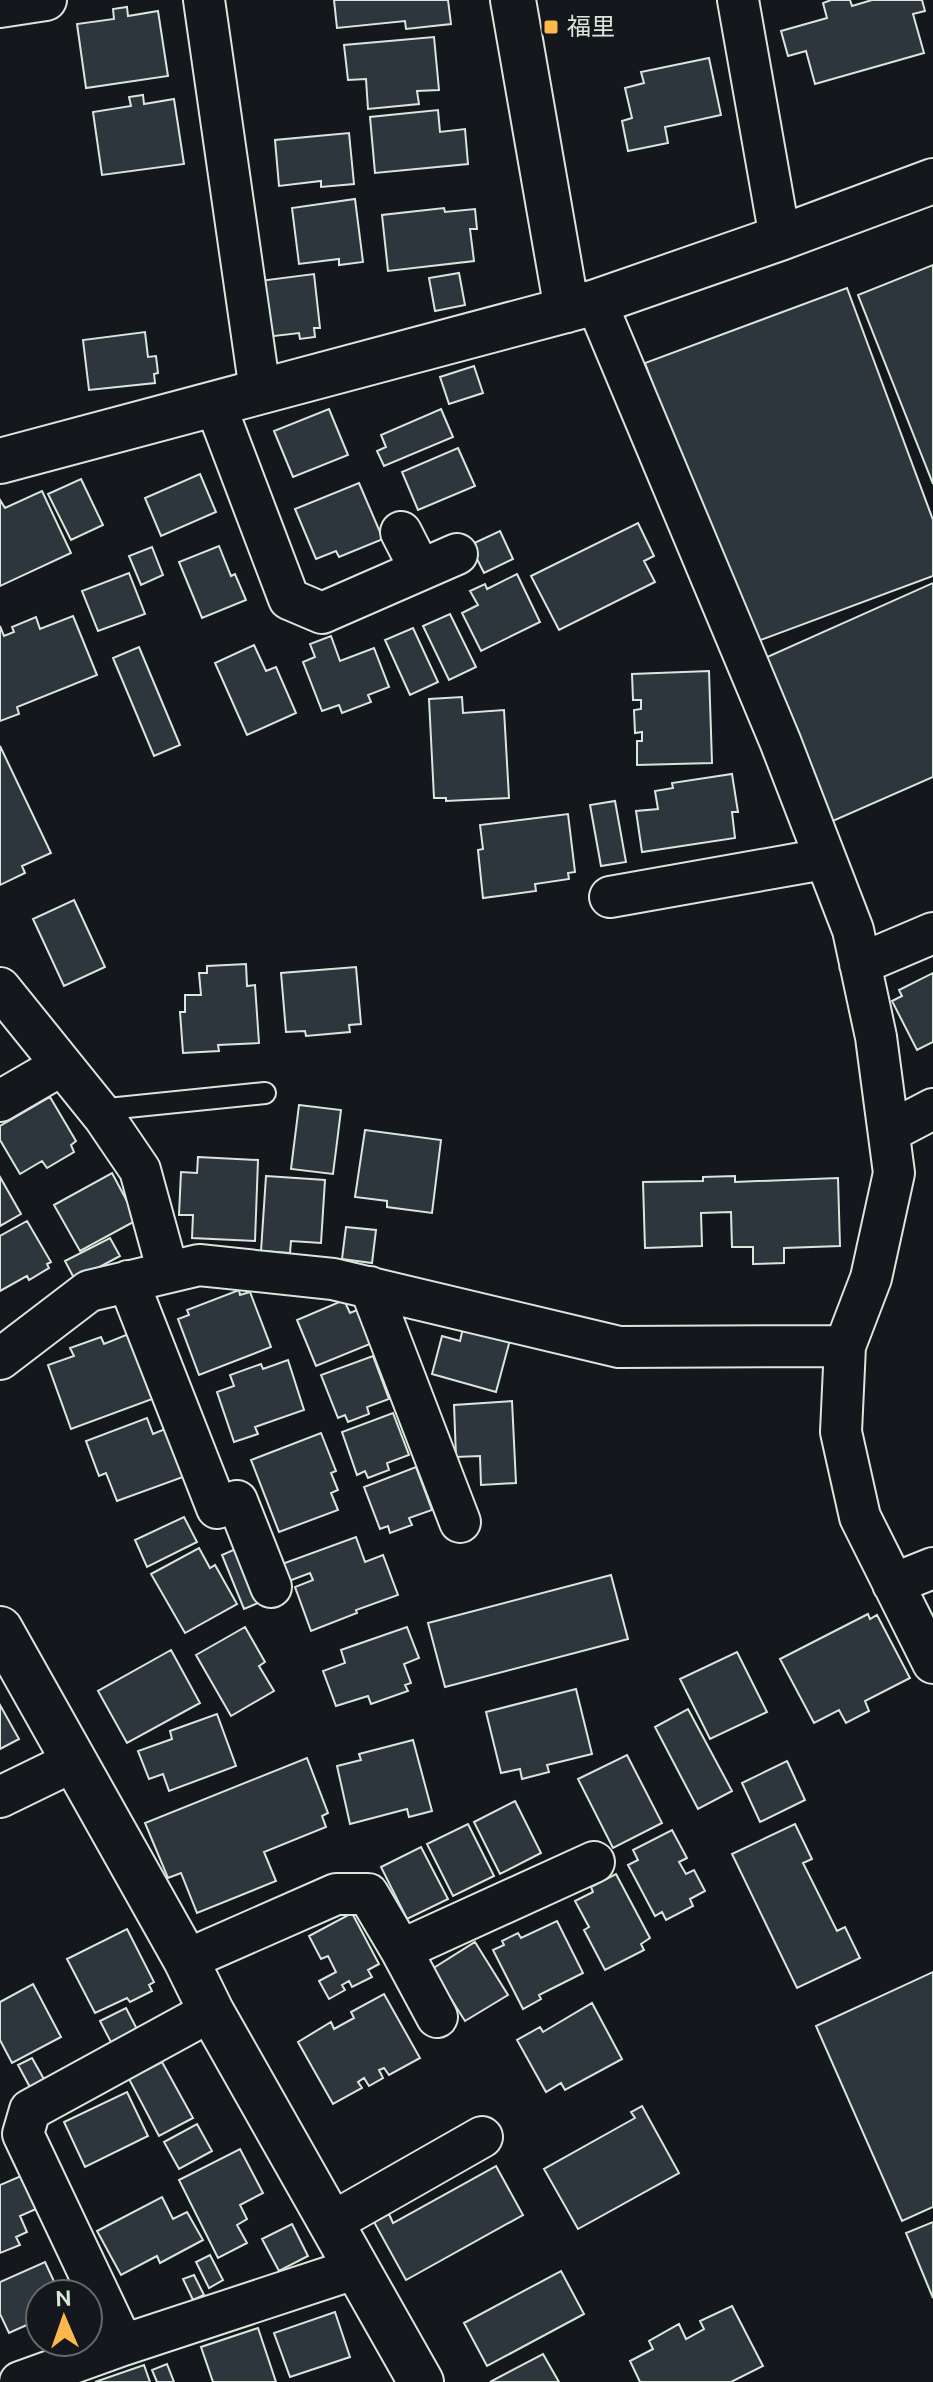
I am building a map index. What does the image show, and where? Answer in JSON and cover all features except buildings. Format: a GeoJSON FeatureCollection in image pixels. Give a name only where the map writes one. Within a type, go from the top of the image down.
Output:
{"type":"FeatureCollection","features":[{"type":"Feature","properties":{"kind":"street"},"geometry":{"type":"LineString","coordinates":[[0,7],[46,0]]}},
{"type":"Feature","properties":{"kind":"street"},"geometry":{"type":"LineString","coordinates":[[204,0],[260,391]]}},
{"type":"Feature","properties":{"kind":"street"},"geometry":{"type":"LineString","coordinates":[[513,0],[581,306],[780,741],[853,930],[876,1037],[894,1173],[871,1278],[845,1346],[841,1432],[860,1517],[933,1663]]}},
{"type":"Feature","properties":{"kind":"street"},"geometry":{"type":"LineString","coordinates":[[738,0],[780,238]]}},
{"type":"Feature","properties":{"kind":"street"},"geometry":{"type":"LineString","coordinates":[[0,461],[581,306],[780,238],[933,181]]}},
{"type":"Feature","properties":{"kind":"street"},"geometry":{"type":"LineString","coordinates":[[215,404],[289,599],[322,613],[457,554]]}},
{"type":"Feature","properties":{"kind":"street"},"geometry":{"type":"LineString","coordinates":[[401,532],[420,569]]}},
{"type":"Feature","properties":{"kind":"street"},"geometry":{"type":"LineString","coordinates":[[610,897],[824,859]]}},
{"type":"Feature","properties":{"kind":"street"},"geometry":{"type":"LineString","coordinates":[[860,964],[933,933]]}},
{"type":"Feature","properties":{"kind":"street"},"geometry":{"type":"LineString","coordinates":[[0,988],[98,1110],[140,1170],[168,1272]]}},
{"type":"Feature","properties":{"kind":"street"},"geometry":{"type":"LineString","coordinates":[[0,1101],[62,1065]]}},
{"type":"Feature","properties":{"kind":"street"},"geometry":{"type":"LineString","coordinates":[[889,1132],[933,1109]]}},
{"type":"Feature","properties":{"kind":"street"},"geometry":{"type":"LineString","coordinates":[[0,1359],[89,1291],[199,1265],[333,1279],[619,1347],[845,1346]]}},
{"type":"Feature","properties":{"kind":"street"},"geometry":{"type":"LineString","coordinates":[[128,1281],[217,1508],[237,1501],[271,1587]]}},
{"type":"Feature","properties":{"kind":"street"},"geometry":{"type":"LineString","coordinates":[[370,1287],[460,1522]]}},
{"type":"Feature","properties":{"kind":"street"},"geometry":{"type":"LineString","coordinates":[[893,1584],[933,1568]]}},
{"type":"Feature","properties":{"kind":"street"},"geometry":{"type":"LineString","coordinates":[[5,1650],[74,1761],[421,2382]]}},
{"type":"Feature","properties":{"kind":"street"},"geometry":{"type":"LineString","coordinates":[[0,1797],[74,1761]]}},
{"type":"Feature","properties":{"kind":"street"},"geometry":{"type":"LineString","coordinates":[[401,1950],[594,1862]]}},
{"type":"Feature","properties":{"kind":"street"},"geometry":{"type":"LineString","coordinates":[[186,1960],[336,1894],[368,1894],[437,2017]]}},
{"type":"Feature","properties":{"kind":"street"},"geometry":{"type":"LineString","coordinates":[[123,2345],[23,2134],[30,2110],[211,2011]]}},
{"type":"Feature","properties":{"kind":"street"},"geometry":{"type":"LineString","coordinates":[[331,2223],[482,2137]]}},
{"type":"Feature","properties":{"kind":"street"},"geometry":{"type":"LineString","coordinates":[[20,2382],[357,2268]]}},
{"type":"Feature","properties":{"kind":"lane"},"geometry":{"type":"LineString","coordinates":[[98,1110],[265,1093]]}},
{"type":"Feature","properties":{"kind":"place","name":"福里"},"geometry":{"type":"Point","coordinates":[551,27]}}]}
